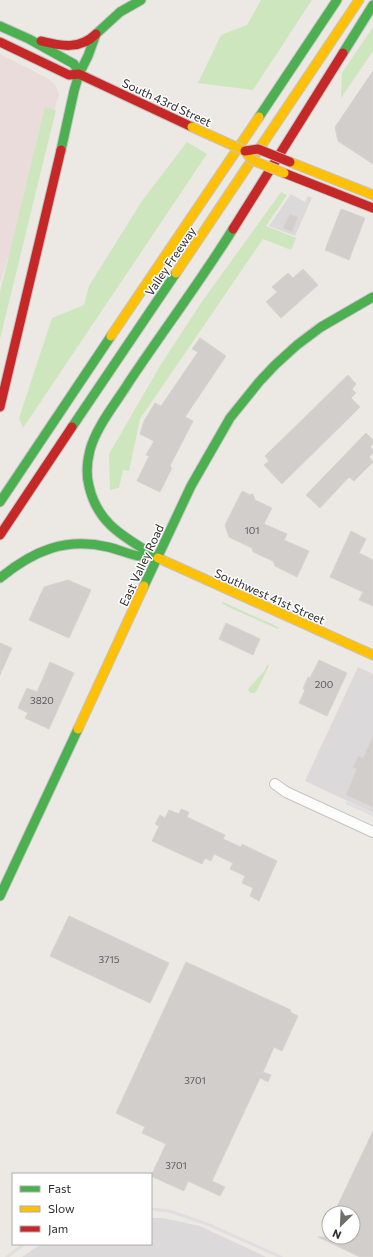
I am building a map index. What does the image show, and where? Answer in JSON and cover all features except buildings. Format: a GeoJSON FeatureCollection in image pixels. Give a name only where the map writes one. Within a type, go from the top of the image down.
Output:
{"type":"FeatureCollection","features":[{"type":"Feature","properties":{"kind":"main road"},"geometry":{"type":"LineString","coordinates":[[29,40],[68,46],[85,43],[120,12],[141,0]]}},
{"type":"Feature","properties":{"kind":"main road","name":"Valley Freeway"},"geometry":{"type":"LineString","coordinates":[[0,488],[328,0]]}},
{"type":"Feature","properties":{"kind":"main road"},"geometry":{"type":"LineString","coordinates":[[0,502],[337,0]]}},
{"type":"Feature","properties":{"kind":"main road","name":"Valley Freeway"},"geometry":{"type":"LineString","coordinates":[[0,535],[359,0]]}},
{"type":"Feature","properties":{"kind":"main road"},"geometry":{"type":"LineString","coordinates":[[158,558],[110,526],[102,516],[96,506],[89,487],[87,473],[90,450],[101,426],[157,340],[216,256],[373,5]]}},
{"type":"Feature","properties":{"kind":"main road","name":"South 43rd Street"},"geometry":{"type":"LineString","coordinates":[[0,26],[74,64],[79,74]]}},
{"type":"Feature","properties":{"kind":"main road"},"geometry":{"type":"LineString","coordinates":[[0,407],[74,91],[79,74],[88,56],[96,34]]}},
{"type":"Feature","properties":{"kind":"main road","name":"South 43rd Street"},"geometry":{"type":"LineString","coordinates":[[0,42],[69,75],[79,74],[245,152],[252,160],[373,208]]}},
{"type":"Feature","properties":{"kind":"main road","name":"South 43rd Street"},"geometry":{"type":"LineString","coordinates":[[245,152],[258,149],[373,195]]}},
{"type":"Feature","properties":{"kind":"main road","name":"East Valley Road"},"geometry":{"type":"LineString","coordinates":[[0,896],[191,486],[230,418],[275,365],[315,332],[373,297]]}},
{"type":"Feature","properties":{"kind":"main road"},"geometry":{"type":"LineString","coordinates":[[0,578],[27,557],[51,547],[68,544],[88,544],[119,549],[134,556],[158,558]]}},
{"type":"Feature","properties":{"kind":"main road","name":"Southwest 41st Street"},"geometry":{"type":"LineString","coordinates":[[158,558],[373,655]]}},
{"type":"Feature","properties":{"kind":"street"},"geometry":{"type":"LineString","coordinates":[[275,784],[286,792],[373,832]]}},
{"type":"Feature","properties":{"kind":"shaded area"},"geometry":{"type":"Polygon","coordinates":[[[0,54],[49,79],[56,86],[59,95],[0,283],[0,54]]]}},
{"type":"Feature","properties":{"kind":"shaded area"},"geometry":{"type":"Polygon","coordinates":[[[291,194],[305,202],[308,196],[312,198],[295,236],[269,226],[291,194]]]}},
{"type":"Feature","properties":{"kind":"shaded area"},"geometry":{"type":"Polygon","coordinates":[[[358,667],[373,674],[373,813],[305,781],[358,667]]]}},
{"type":"Feature","properties":{"kind":"shaded area"},"geometry":{"type":"Polygon","coordinates":[[[152,1218],[163,1218],[200,1226],[266,1257],[22,1257],[40,1245],[152,1245],[152,1218]]]}},
{"type":"Feature","properties":{"kind":"green space"},"geometry":{"type":"Polygon","coordinates":[[[261,0],[312,0],[253,90],[198,83],[221,35],[247,25],[261,0]]]}},
{"type":"Feature","properties":{"kind":"green space"},"geometry":{"type":"Polygon","coordinates":[[[373,27],[373,51],[341,98],[342,73],[373,27]]]}},
{"type":"Feature","properties":{"kind":"green space"},"geometry":{"type":"Polygon","coordinates":[[[45,107],[56,110],[0,339],[0,292],[45,107]]]}},
{"type":"Feature","properties":{"kind":"green space"},"geometry":{"type":"Polygon","coordinates":[[[187,142],[207,154],[23,428],[19,418],[52,318],[84,305],[89,286],[142,201],[187,142]]]}},
{"type":"Feature","properties":{"kind":"green space"},"geometry":{"type":"Polygon","coordinates":[[[281,192],[287,195],[266,226],[296,238],[291,250],[263,239],[140,419],[129,471],[123,470],[119,488],[110,490],[109,454],[160,366],[201,303],[281,192]]]}},
{"type":"Feature","properties":{"kind":"green space"},"geometry":{"type":"Polygon","coordinates":[[[223,602],[279,628],[278,629],[228,607],[222,603],[223,602]]]}},
{"type":"Feature","properties":{"kind":"green space"},"geometry":{"type":"Polygon","coordinates":[[[267,665],[269,666],[256,692],[250,693],[248,689],[265,670],[267,665]]]}},
{"type":"Feature","properties":{"kind":"railway"},"geometry":{"type":"LineString","coordinates":[[347,803],[373,815]]}},
{"type":"Feature","properties":{"kind":"railway"},"geometry":{"type":"LineString","coordinates":[[152,1209],[169,1211],[207,1224],[281,1257]]}},
{"type":"Feature","properties":{"kind":"railway"},"geometry":{"type":"LineString","coordinates":[[7,1257],[23,1245]]}},
{"type":"Feature","properties":{"kind":"traffic: fast"},"geometry":{"type":"LineString","coordinates":[[61,150],[79,74],[88,56],[96,34],[120,12],[141,0]]}},
{"type":"Feature","properties":{"kind":"traffic: fast"},"geometry":{"type":"LineString","coordinates":[[259,117],[337,0]]}},
{"type":"Feature","properties":{"kind":"traffic: fast"},"geometry":{"type":"LineString","coordinates":[[343,53],[373,5]]}},
{"type":"Feature","properties":{"kind":"traffic: fast"},"geometry":{"type":"LineString","coordinates":[[0,26],[29,39],[74,64],[79,74]]}},
{"type":"Feature","properties":{"kind":"traffic: fast"},"geometry":{"type":"LineString","coordinates":[[158,558],[115,530],[99,511],[93,500],[87,477],[90,450],[93,441],[107,415],[233,229]]}},
{"type":"Feature","properties":{"kind":"traffic: fast"},"geometry":{"type":"LineString","coordinates":[[72,427],[176,273]]}},
{"type":"Feature","properties":{"kind":"traffic: fast"},"geometry":{"type":"LineString","coordinates":[[144,586],[191,486],[230,418],[259,382],[297,345],[321,327],[373,297]]}},
{"type":"Feature","properties":{"kind":"traffic: fast"},"geometry":{"type":"LineString","coordinates":[[0,502],[111,336]]}},
{"type":"Feature","properties":{"kind":"traffic: fast"},"geometry":{"type":"LineString","coordinates":[[0,578],[25,560],[37,554],[64,545],[92,544],[113,548],[137,556],[147,557]]}},
{"type":"Feature","properties":{"kind":"traffic: fast"},"geometry":{"type":"LineString","coordinates":[[0,896],[78,729]]}},
{"type":"Feature","properties":{"kind":"traffic: slow"},"geometry":{"type":"LineString","coordinates":[[176,273],[359,0]]}},
{"type":"Feature","properties":{"kind":"traffic: slow"},"geometry":{"type":"LineString","coordinates":[[111,336],[259,117]]}},
{"type":"Feature","properties":{"kind":"traffic: slow"},"geometry":{"type":"LineString","coordinates":[[192,127],[245,151],[252,160],[284,173]]}},
{"type":"Feature","properties":{"kind":"traffic: slow"},"geometry":{"type":"LineString","coordinates":[[290,162],[373,195]]}},
{"type":"Feature","properties":{"kind":"traffic: slow"},"geometry":{"type":"LineString","coordinates":[[158,558],[373,655]]}},
{"type":"Feature","properties":{"kind":"traffic: slow"},"geometry":{"type":"LineString","coordinates":[[78,729],[144,586]]}},
{"type":"Feature","properties":{"kind":"traffic: jam"},"geometry":{"type":"LineString","coordinates":[[41,41],[63,45],[77,45],[90,39],[96,34]]}},
{"type":"Feature","properties":{"kind":"traffic: jam"},"geometry":{"type":"LineString","coordinates":[[0,42],[69,75],[79,74],[192,127]]}},
{"type":"Feature","properties":{"kind":"traffic: jam"},"geometry":{"type":"LineString","coordinates":[[233,229],[343,53]]}},
{"type":"Feature","properties":{"kind":"traffic: jam"},"geometry":{"type":"LineString","coordinates":[[245,151],[258,149],[290,162]]}},
{"type":"Feature","properties":{"kind":"traffic: jam"},"geometry":{"type":"LineString","coordinates":[[0,407],[61,150]]}},
{"type":"Feature","properties":{"kind":"traffic: jam"},"geometry":{"type":"LineString","coordinates":[[284,173],[373,208]]}},
{"type":"Feature","properties":{"kind":"traffic: jam"},"geometry":{"type":"LineString","coordinates":[[0,535],[72,427]]}}]}
